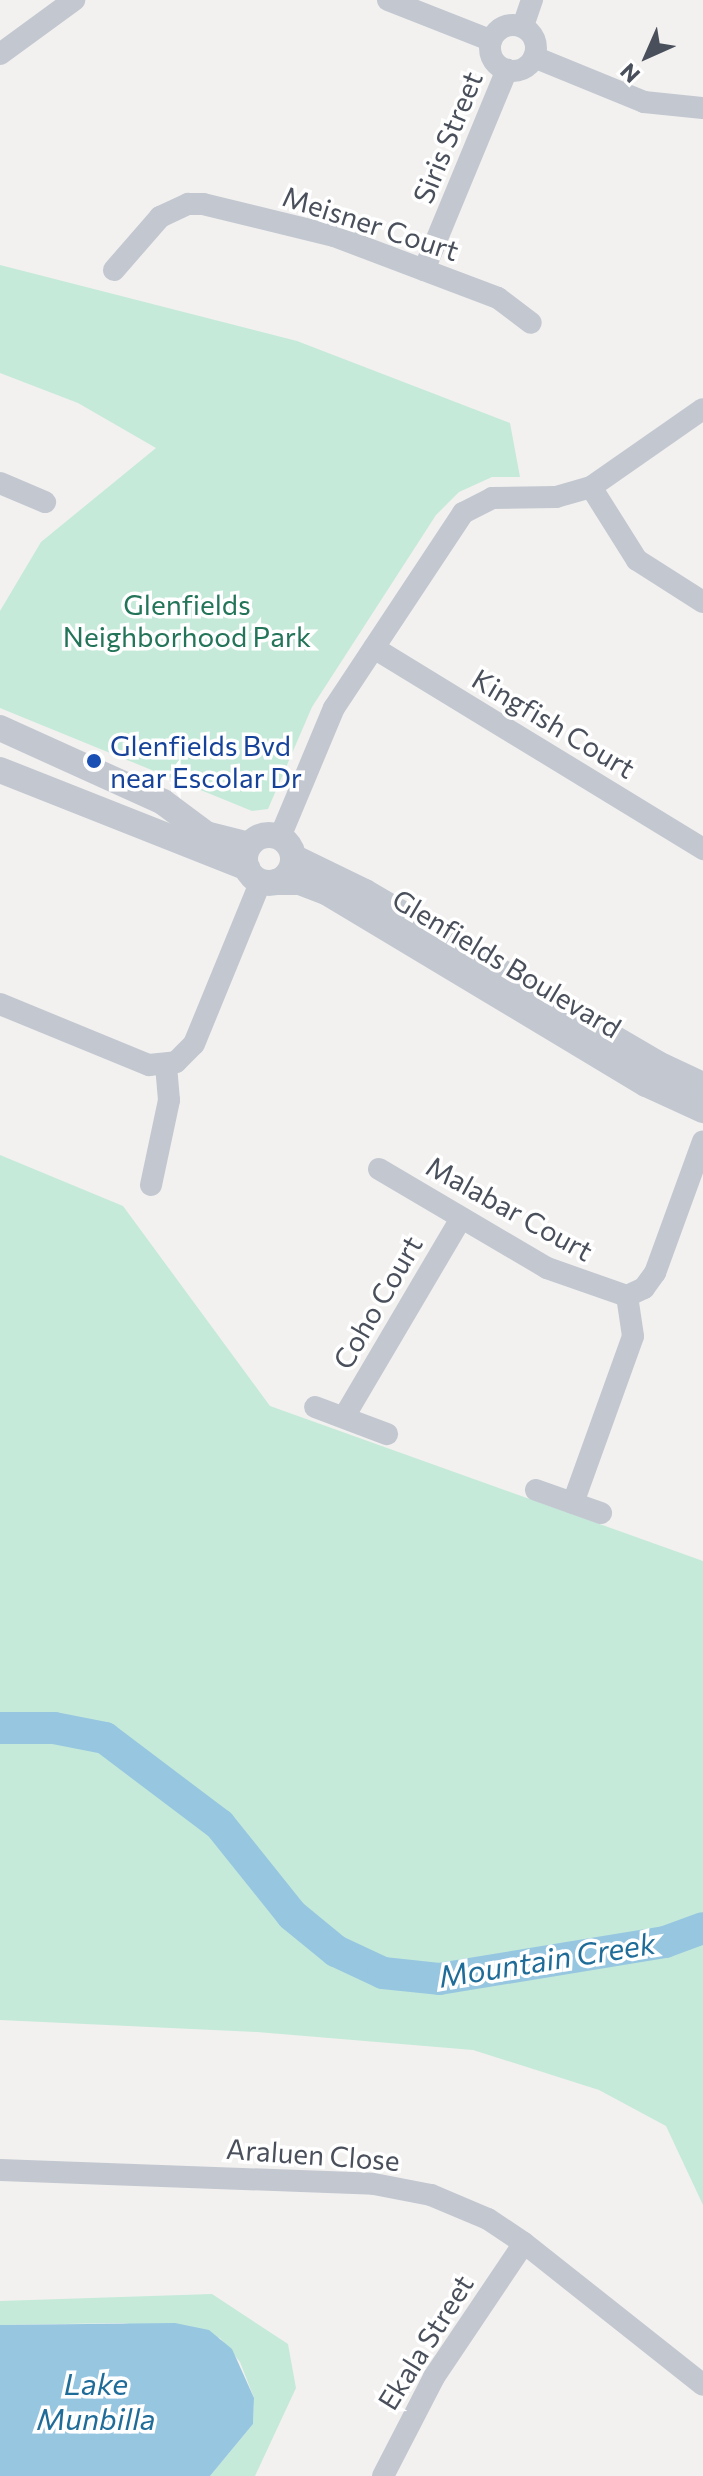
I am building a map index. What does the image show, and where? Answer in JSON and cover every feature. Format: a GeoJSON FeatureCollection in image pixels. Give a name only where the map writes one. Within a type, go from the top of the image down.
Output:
{"type":"FeatureCollection","features":[{"type":"Feature","properties":{"kind":"street"},"geometry":{"type":"LineString","coordinates":[[0,54],[74,0]]}},
{"type":"Feature","properties":{"kind":"street"},"geometry":{"type":"LineString","coordinates":[[388,0],[490,40]]}},
{"type":"Feature","properties":{"kind":"street"},"geometry":{"type":"LineString","coordinates":[[523,26],[532,0]]}},
{"type":"Feature","properties":{"kind":"street"},"geometry":{"type":"LineString","coordinates":[[504,26],[523,26],[535,40],[534,57],[523,69],[507,70],[492,59],[490,40],[504,26]]}},
{"type":"Feature","properties":{"kind":"street"},"geometry":{"type":"LineString","coordinates":[[534,57],[644,102],[703,108]]}},
{"type":"Feature","properties":{"kind":"street","name":"Siris Street"},"geometry":{"type":"LineString","coordinates":[[424,270],[507,70]]}},
{"type":"Feature","properties":{"kind":"street","name":"Meisner Court"},"geometry":{"type":"LineString","coordinates":[[114,270],[160,217],[188,204],[203,204],[334,236],[498,298],[531,323]]}},
{"type":"Feature","properties":{"kind":"street"},"geometry":{"type":"LineString","coordinates":[[259,869],[289,871],[286,847],[327,722],[463,513],[492,498],[556,497],[591,487],[703,409]]}},
{"type":"Feature","properties":{"kind":"street"},"geometry":{"type":"LineString","coordinates":[[0,483],[45,502]]}},
{"type":"Feature","properties":{"kind":"street"},"geometry":{"type":"LineString","coordinates":[[591,487],[637,560],[703,602]]}},
{"type":"Feature","properties":{"kind":"street","name":"Kingfish Court"},"geometry":{"type":"LineString","coordinates":[[374,648],[703,849]]}},
{"type":"Feature","properties":{"kind":"street","name":"Glenfields Boulevard"},"geometry":{"type":"LineString","coordinates":[[0,728],[163,802],[259,869]]}},
{"type":"Feature","properties":{"kind":"street","name":"Glenfields Boulevard"},"geometry":{"type":"LineString","coordinates":[[0,770],[328,893],[646,1084],[703,1110]]}},
{"type":"Feature","properties":{"kind":"street"},"geometry":{"type":"LineString","coordinates":[[0,1004],[149,1065],[166,1065],[182,1058],[194,1044],[259,869],[266,835],[286,847]]}},
{"type":"Feature","properties":{"kind":"street","name":"Glenfields Boulevard"},"geometry":{"type":"LineString","coordinates":[[286,847],[656,1063],[703,1085]]}},
{"type":"Feature","properties":{"kind":"street"},"geometry":{"type":"LineString","coordinates":[[151,1185],[169,1100],[166,1065]]}},
{"type":"Feature","properties":{"kind":"street"},"geometry":{"type":"LineString","coordinates":[[573,1503],[633,1336],[627,1296],[644,1288],[655,1273],[703,1141]]}},
{"type":"Feature","properties":{"kind":"street","name":"Malabar Court"},"geometry":{"type":"LineString","coordinates":[[379,1169],[562,1275],[627,1296]]}},
{"type":"Feature","properties":{"kind":"street","name":"Coho Court"},"geometry":{"type":"LineString","coordinates":[[344,1417],[461,1218]]}},
{"type":"Feature","properties":{"kind":"street"},"geometry":{"type":"LineString","coordinates":[[315,1407],[387,1434]]}},
{"type":"Feature","properties":{"kind":"street"},"geometry":{"type":"LineString","coordinates":[[536,1490],[601,1513]]}},
{"type":"Feature","properties":{"kind":"street","name":"Araluen Close"},"geometry":{"type":"LineString","coordinates":[[0,2170],[374,2184],[431,2195],[488,2219],[524,2243],[703,2385]]}},
{"type":"Feature","properties":{"kind":"street","name":"Ekala Street"},"geometry":{"type":"LineString","coordinates":[[383,2476],[434,2377],[524,2243]]}},
{"type":"Feature","properties":{"kind":"green space","name":"Glenfields Neighborhood Park"},"geometry":{"type":"Polygon","coordinates":[[[0,265],[297,341],[510,423],[520,477],[492,477],[459,492],[436,515],[312,707],[268,809],[252,811],[0,708],[0,611],[41,542],[156,448],[78,403],[0,373],[0,265]]]}},
{"type":"Feature","properties":{"kind":"green space"},"geometry":{"type":"Polygon","coordinates":[[[0,1155],[123,1206],[270,1406],[703,1561],[703,2205],[666,2126],[599,2090],[473,2050],[257,2032],[0,2020],[0,1155]]]}},
{"type":"Feature","properties":{"kind":"green space"},"geometry":{"type":"Polygon","coordinates":[[[212,2294],[288,2344],[296,2388],[255,2476],[210,2476],[253,2424],[254,2398],[240,2362],[220,2338],[123,2323],[0,2325],[0,2301],[212,2294]]]}},
{"type":"Feature","properties":{"kind":"water","name":"Lake Munbilla"},"geometry":{"type":"Polygon","coordinates":[[[175,2323],[209,2330],[232,2349],[254,2398],[253,2424],[210,2476],[0,2476],[0,2325],[175,2323]]]}},
{"type":"Feature","properties":{"kind":"waterway","name":"Mountain Creek"},"geometry":{"type":"LineString","coordinates":[[0,1728],[54,1728],[105,1738],[220,1825],[292,1915],[336,1951],[383,1973],[439,1979],[665,1942],[703,1928]]}},
{"type":"Feature","properties":{"kind":"place","name":"Glenfields Bvd near Escolar Dr"},"geometry":{"type":"Point","coordinates":[94,761]}}]}
